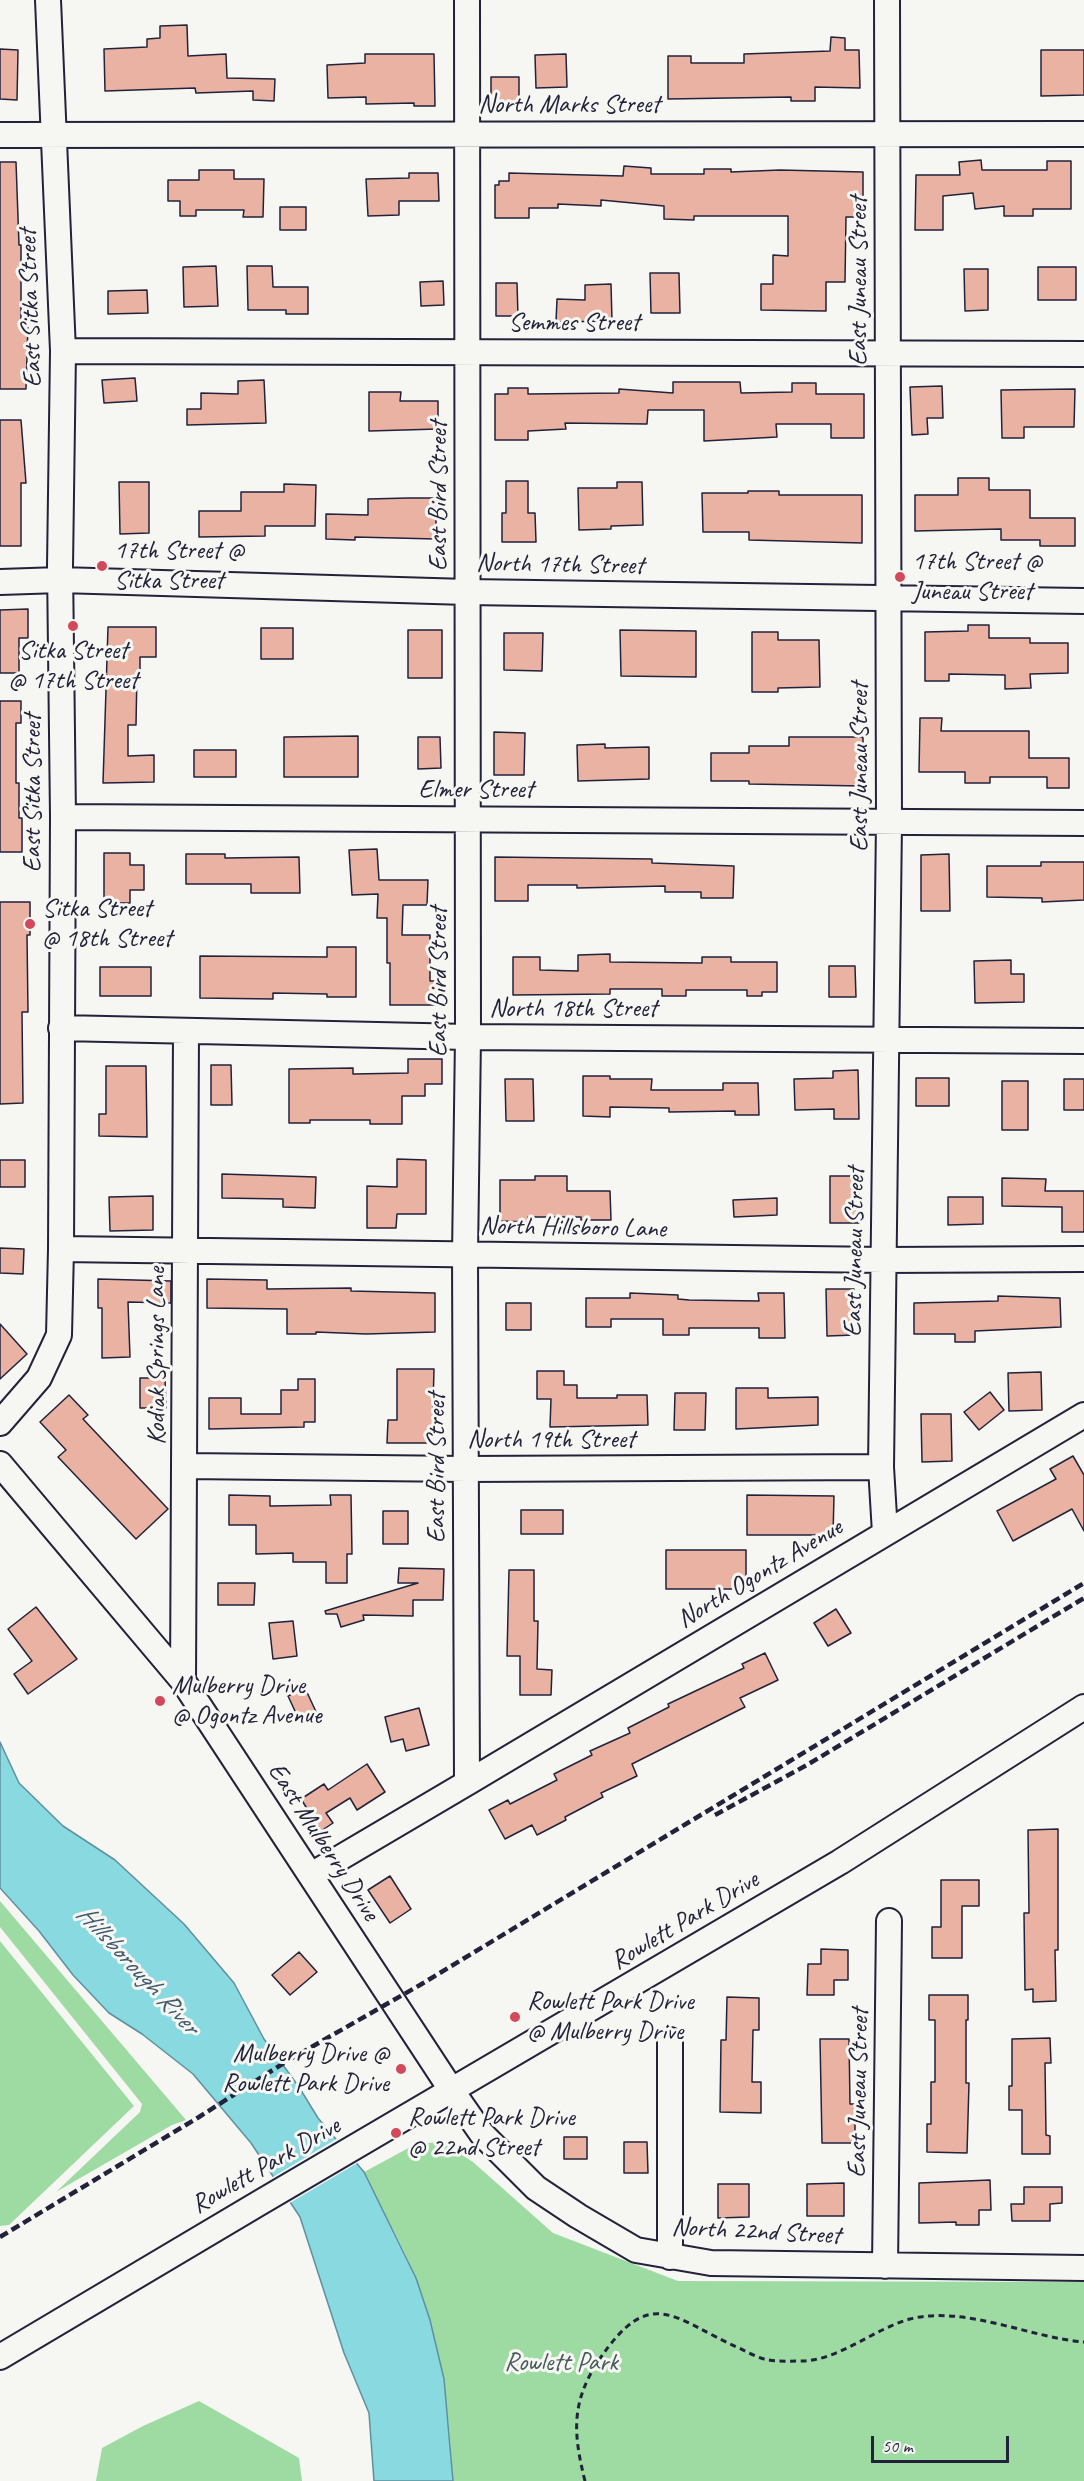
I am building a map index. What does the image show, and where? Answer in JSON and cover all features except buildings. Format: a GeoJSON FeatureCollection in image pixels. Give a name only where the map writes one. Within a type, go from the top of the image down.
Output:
{"type":"FeatureCollection","features":[{"type":"Feature","properties":{"kind":"street","name":"East Sitka Street"},"geometry":{"type":"LineString","coordinates":[[0,1423],[39,1378],[58,1335],[61,1249],[63,817],[60,580],[63,351],[48,0]]}},
{"type":"Feature","properties":{"kind":"street","name":"East Bird Street"},"geometry":{"type":"LineString","coordinates":[[467,0],[468,1037],[465,1255],[467,1784]]}},
{"type":"Feature","properties":{"kind":"street","name":"East Juneau Street"},"geometry":{"type":"LineString","coordinates":[[885,1533],[881,1467],[889,822],[887,0]]}},
{"type":"Feature","properties":{"kind":"street","name":"North Marks Street"},"geometry":{"type":"LineString","coordinates":[[0,135],[1084,134]]}},
{"type":"Feature","properties":{"kind":"street","name":"Semmes Street"},"geometry":{"type":"LineString","coordinates":[[63,351],[1084,354]]}},
{"type":"Feature","properties":{"kind":"street","name":"North 17th Street"},"geometry":{"type":"LineString","coordinates":[[0,582],[60,580],[467,592],[1084,601]]}},
{"type":"Feature","properties":{"kind":"street","name":"Elmer Street"},"geometry":{"type":"LineString","coordinates":[[63,817],[1084,823]]}},
{"type":"Feature","properties":{"kind":"street","name":"North 18th Street"},"geometry":{"type":"LineString","coordinates":[[61,1028],[468,1037],[1084,1041]]}},
{"type":"Feature","properties":{"kind":"street","name":"Kodiak Springs Lane"},"geometry":{"type":"LineString","coordinates":[[183,1681],[186,1032]]}},
{"type":"Feature","properties":{"kind":"street","name":"North Hillsboro Lane"},"geometry":{"type":"LineString","coordinates":[[61,1249],[883,1260],[1084,1259]]}},
{"type":"Feature","properties":{"kind":"street","name":"North Ogontz Avenue"},"geometry":{"type":"LineString","coordinates":[[467,1784],[1084,1415]]}},
{"type":"Feature","properties":{"kind":"street","name":"East Mulberry Drive"},"geometry":{"type":"LineString","coordinates":[[0,1464],[183,1681],[452,2091]]}},
{"type":"Feature","properties":{"kind":"street","name":"North 19th Street"},"geometry":{"type":"LineString","coordinates":[[185,1466],[881,1467]]}},
{"type":"Feature","properties":{"kind":"street","name":"Rowlett Park Drive"},"geometry":{"type":"LineString","coordinates":[[0,2357],[840,1862],[1084,1707]]}},
{"type":"Feature","properties":{"kind":"street"},"geometry":{"type":"LineString","coordinates":[[311,1875],[467,1784]]}},
{"type":"Feature","properties":{"kind":"street","name":"East Juneau Street"},"geometry":{"type":"LineString","coordinates":[[885,2266],[889,1921]]}},
{"type":"Feature","properties":{"kind":"street"},"geometry":{"type":"LineString","coordinates":[[670,2040],[670,2257]]}},
{"type":"Feature","properties":{"kind":"street","name":"North 22nd Street"},"geometry":{"type":"LineString","coordinates":[[452,2091],[482,2134],[536,2188],[636,2250],[711,2263],[1084,2268]]}},
{"type":"Feature","properties":{"kind":"path"},"geometry":{"type":"LineString","coordinates":[[585,2481],[576,2438],[578,2404],[584,2386],[611,2343],[627,2327],[651,2313],[673,2315],[764,2359],[807,2361],[825,2357],[910,2319],[928,2317],[951,2317],[1003,2324],[1067,2341],[1084,2342]]}},
{"type":"Feature","properties":{"kind":"green space"},"geometry":{"type":"Polygon","coordinates":[[[0,1901],[186,2120],[172,2125],[56,2192],[140,2112],[142,2104],[0,1927],[0,1901]]]}},
{"type":"Feature","properties":{"kind":"green space"},"geometry":{"type":"Polygon","coordinates":[[[0,1941],[134,2106],[9,2225],[0,2226],[0,1941]]]}},
{"type":"Feature","properties":{"kind":"green space","name":"Rowlett Park"},"geometry":{"type":"Polygon","coordinates":[[[442,2142],[473,2162],[553,2233],[678,2281],[1084,2282],[1084,2481],[453,2481],[443,2378],[425,2303],[398,2238],[364,2172],[416,2144],[442,2142]]]}},
{"type":"Feature","properties":{"kind":"green space"},"geometry":{"type":"Polygon","coordinates":[[[199,2401],[299,2458],[302,2481],[96,2481],[102,2448],[143,2426],[199,2401]]]}},
{"type":"Feature","properties":{"kind":"water","name":"Hillsborough River"},"geometry":{"type":"Polygon","coordinates":[[[0,1742],[19,1783],[63,1826],[115,1860],[184,1924],[234,1983],[264,2039],[299,2087],[318,2118],[364,2172],[416,2278],[430,2320],[444,2379],[453,2481],[374,2481],[369,2413],[344,2353],[300,2217],[251,2143],[193,2074],[142,2034],[109,2013],[73,1975],[39,1931],[0,1888],[0,1742]]]}},
{"type":"Feature","properties":{"kind":"pier"},"geometry":{"type":"Polygon","coordinates":[[[338,2138],[359,2162],[288,2204],[271,2178],[338,2138]]]}},
{"type":"Feature","properties":{"kind":"railway"},"geometry":{"type":"LineString","coordinates":[[0,2237],[287,2061],[420,1985],[1084,1583]]}},
{"type":"Feature","properties":{"kind":"railway"},"geometry":{"type":"LineString","coordinates":[[715,1815],[807,1765],[1084,1598]]}},
{"type":"Feature","properties":{"kind":"place","name":"17th Street @ Sitka Street"},"geometry":{"type":"Point","coordinates":[102,566]}},
{"type":"Feature","properties":{"kind":"place","name":"17th Street @ Juneau Street"},"geometry":{"type":"Point","coordinates":[900,577]}},
{"type":"Feature","properties":{"kind":"place","name":"Sitka Street @ 17th Street"},"geometry":{"type":"Point","coordinates":[73,626]}},
{"type":"Feature","properties":{"kind":"place","name":"Sitka Street @ 18th Street"},"geometry":{"type":"Point","coordinates":[30,924]}},
{"type":"Feature","properties":{"kind":"place","name":"Mulberry Drive @ Ogontz Avenue"},"geometry":{"type":"Point","coordinates":[160,1701]}},
{"type":"Feature","properties":{"kind":"place","name":"Rowlett Park Drive @ Mulberry Drive"},"geometry":{"type":"Point","coordinates":[515,2017]}},
{"type":"Feature","properties":{"kind":"place","name":"Mulberry Drive @ Rowlett Park Drive"},"geometry":{"type":"Point","coordinates":[401,2069]}},
{"type":"Feature","properties":{"kind":"place","name":"Rowlett Park Drive @ 22nd Street"},"geometry":{"type":"Point","coordinates":[396,2133]}}]}
